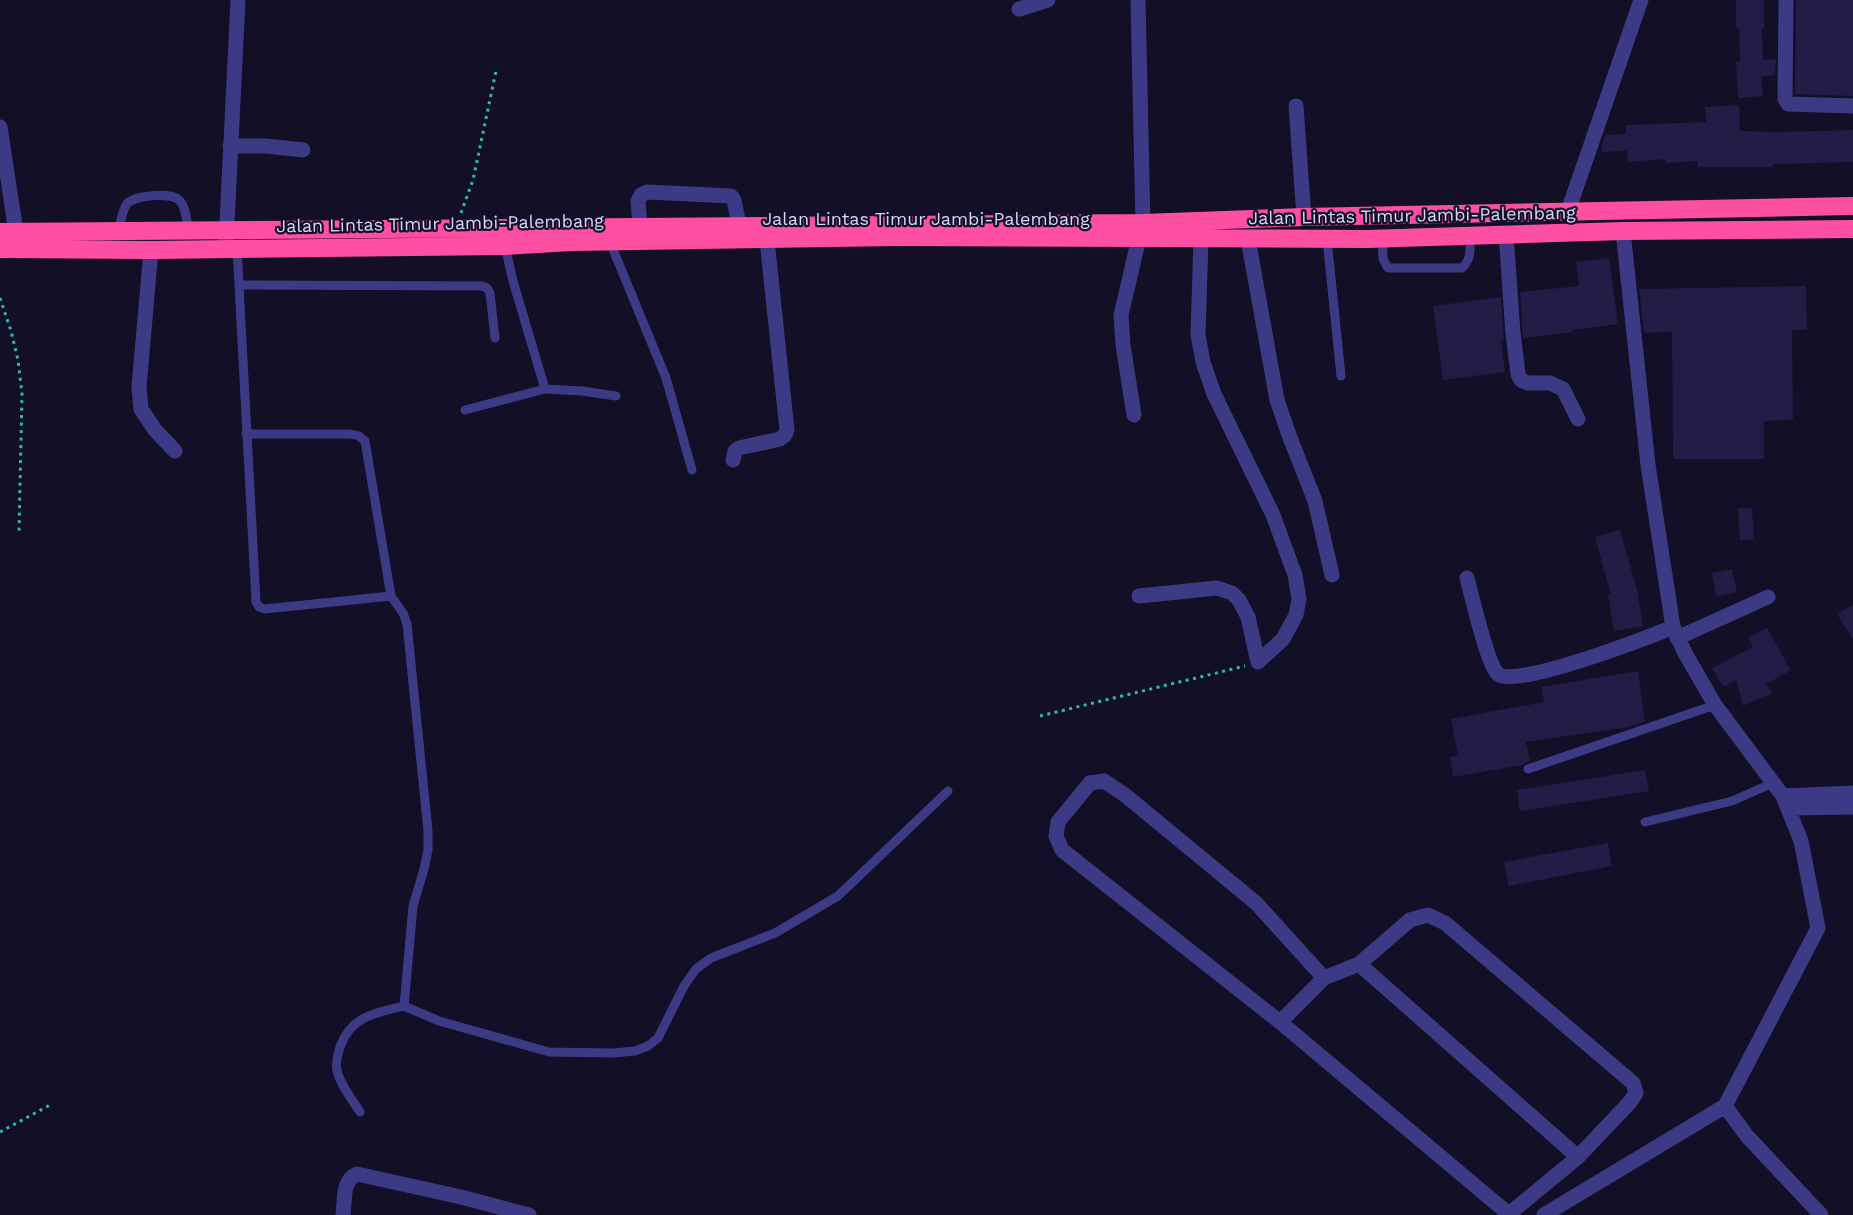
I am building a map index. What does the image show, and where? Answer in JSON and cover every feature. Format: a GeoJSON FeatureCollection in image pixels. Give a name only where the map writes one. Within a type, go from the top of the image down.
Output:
{"type":"FeatureCollection","features":[{"type":"Feature","properties":{"kind":"highway","name":"Jalan Lintas Timur Jambi-Palembang"},"geometry":{"type":"LineString","coordinates":[[8,232],[188,231],[230,242],[505,246],[1141,231],[1304,217],[1853,206]]}},
{"type":"Feature","properties":{"kind":"highway"},"geometry":{"type":"LineString","coordinates":[[1412,216],[1412,237]]}},
{"type":"Feature","properties":{"kind":"highway","name":"Jalan Lintas Timur Jambi-Palembang"},"geometry":{"type":"LineString","coordinates":[[0,249],[151,250],[230,242],[455,229],[640,226],[739,225],[1141,231],[1201,239],[1327,239],[1623,231],[1853,229]]}},
{"type":"Feature","properties":{"kind":"street"},"geometry":{"type":"LineString","coordinates":[[230,242],[230,146],[238,0]]}},
{"type":"Feature","properties":{"kind":"street"},"geometry":{"type":"LineString","coordinates":[[1019,9],[1048,0]]}},
{"type":"Feature","properties":{"kind":"street"},"geometry":{"type":"LineString","coordinates":[[1134,415],[1123,345],[1121,315],[1141,231],[1138,0]]}},
{"type":"Feature","properties":{"kind":"street"},"geometry":{"type":"LineString","coordinates":[[1569,212],[1641,0]]}},
{"type":"Feature","properties":{"kind":"street"},"geometry":{"type":"LineString","coordinates":[[1786,0],[1785,99],[1788,104],[1853,106]]}},
{"type":"Feature","properties":{"kind":"street"},"geometry":{"type":"LineString","coordinates":[[1296,106],[1304,217]]}},
{"type":"Feature","properties":{"kind":"street"},"geometry":{"type":"LineString","coordinates":[[0,127],[8,232]]}},
{"type":"Feature","properties":{"kind":"street"},"geometry":{"type":"LineString","coordinates":[[230,146],[266,146],[303,150]]}},
{"type":"Feature","properties":{"kind":"street"},"geometry":{"type":"LineString","coordinates":[[640,226],[638,201],[641,195],[647,192],[731,196],[736,207],[739,225]]}},
{"type":"Feature","properties":{"kind":"street"},"geometry":{"type":"LineString","coordinates":[[1544,1215],[1725,1106],[1818,928],[1801,841],[1786,802],[1715,705],[1675,633],[1648,465],[1623,231]]}},
{"type":"Feature","properties":{"kind":"street"},"geometry":{"type":"LineString","coordinates":[[1506,234],[1518,374],[1521,380],[1528,383],[1550,383],[1563,389],[1578,418]]}},
{"type":"Feature","properties":{"kind":"street"},"geometry":{"type":"LineString","coordinates":[[1201,239],[1198,335],[1203,362],[1214,394],[1273,515],[1294,575],[1299,599],[1296,615],[1283,639],[1258,662]]}},
{"type":"Feature","properties":{"kind":"street"},"geometry":{"type":"LineString","coordinates":[[1248,239],[1277,400],[1315,501],[1332,575]]}},
{"type":"Feature","properties":{"kind":"street"},"geometry":{"type":"LineString","coordinates":[[733,460],[735,451],[739,448],[780,439],[787,430],[766,240]]}},
{"type":"Feature","properties":{"kind":"street"},"geometry":{"type":"LineString","coordinates":[[151,250],[139,387],[141,409],[155,430],[175,451]]}},
{"type":"Feature","properties":{"kind":"street"},"geometry":{"type":"LineString","coordinates":[[1467,578],[1486,648],[1495,672],[1502,677],[1524,676],[1675,633],[1768,597]]}},
{"type":"Feature","properties":{"kind":"street"},"geometry":{"type":"LineString","coordinates":[[1139,596],[1217,588],[1232,593],[1239,600],[1248,617],[1258,662]]}},
{"type":"Feature","properties":{"kind":"street"},"geometry":{"type":"LineString","coordinates":[[1280,1022],[1324,978],[1359,964],[1410,920],[1428,915],[1445,923],[1633,1083],[1636,1093],[1578,1156],[1509,1214],[1280,1022],[1062,849],[1056,836],[1058,822],[1090,783],[1104,781],[1125,795],[1256,903],[1324,978]]}},
{"type":"Feature","properties":{"kind":"street"},"geometry":{"type":"LineString","coordinates":[[1786,802],[1853,793]]}},
{"type":"Feature","properties":{"kind":"street"},"geometry":{"type":"LineString","coordinates":[[1786,802],[1853,807]]}},
{"type":"Feature","properties":{"kind":"street"},"geometry":{"type":"LineString","coordinates":[[1359,964],[1578,1156]]}},
{"type":"Feature","properties":{"kind":"street"},"geometry":{"type":"LineString","coordinates":[[1725,1106],[1747,1137],[1821,1215]]}},
{"type":"Feature","properties":{"kind":"street"},"geometry":{"type":"LineString","coordinates":[[343,1215],[347,1182],[350,1177],[357,1174],[529,1215]]}},
{"type":"Feature","properties":{"kind":"lane"},"geometry":{"type":"LineString","coordinates":[[118,232],[127,204],[132,199],[172,196],[179,199],[182,204],[188,231]]}},
{"type":"Feature","properties":{"kind":"lane"},"geometry":{"type":"LineString","coordinates":[[1382,238],[1383,259],[1388,268],[1462,268],[1470,256],[1470,236]]}},
{"type":"Feature","properties":{"kind":"lane"},"geometry":{"type":"LineString","coordinates":[[1327,239],[1341,376]]}},
{"type":"Feature","properties":{"kind":"lane"},"geometry":{"type":"LineString","coordinates":[[230,242],[239,285],[256,602],[259,607],[265,609],[391,596]]}},
{"type":"Feature","properties":{"kind":"lane"},"geometry":{"type":"LineString","coordinates":[[610,242],[666,378],[692,470]]}},
{"type":"Feature","properties":{"kind":"lane"},"geometry":{"type":"LineString","coordinates":[[505,246],[545,389]]}},
{"type":"Feature","properties":{"kind":"lane"},"geometry":{"type":"LineString","coordinates":[[239,285],[482,286],[490,293],[495,338]]}},
{"type":"Feature","properties":{"kind":"lane"},"geometry":{"type":"LineString","coordinates":[[465,410],[545,389],[616,396]]}},
{"type":"Feature","properties":{"kind":"lane"},"geometry":{"type":"LineString","coordinates":[[246,434],[351,434],[365,441],[391,596],[407,624],[428,831],[428,849],[413,906],[404,1006]]}},
{"type":"Feature","properties":{"kind":"lane"},"geometry":{"type":"LineString","coordinates":[[1528,769],[1715,705]]}},
{"type":"Feature","properties":{"kind":"lane"},"geometry":{"type":"LineString","coordinates":[[1645,822],[1732,801],[1773,783]]}},
{"type":"Feature","properties":{"kind":"lane"},"geometry":{"type":"LineString","coordinates":[[360,1112],[342,1084],[337,1071],[336,1059],[344,1038],[355,1023],[371,1014],[404,1006],[439,1021],[549,1052],[635,1051],[648,1046],[658,1038],[684,986],[696,969],[711,958],[775,933],[838,896],[948,791]]}},
{"type":"Feature","properties":{"kind":"path"},"geometry":{"type":"LineString","coordinates":[[455,229],[473,180],[496,71]]}},
{"type":"Feature","properties":{"kind":"path"},"geometry":{"type":"LineString","coordinates":[[0,298],[16,350],[22,394],[19,532]]}},
{"type":"Feature","properties":{"kind":"path"},"geometry":{"type":"LineString","coordinates":[[1040,716],[1258,662]]}},
{"type":"Feature","properties":{"kind":"path"},"geometry":{"type":"LineString","coordinates":[[0,1132],[50,1105]]}},
{"type":"Feature","properties":{"kind":"building"},"geometry":{"type":"Polygon","coordinates":[[[1736,0],[1764,0],[1763,60],[1776,59],[1775,75],[1761,77],[1763,96],[1738,98],[1736,62],[1740,61],[1739,28],[1736,28],[1736,0]]]}},
{"type":"Feature","properties":{"kind":"building"},"geometry":{"type":"Polygon","coordinates":[[[1796,0],[1853,0],[1853,96],[1795,94],[1796,0]]]}},
{"type":"Feature","properties":{"kind":"building"},"geometry":{"type":"Polygon","coordinates":[[[1739,105],[1740,131],[1853,130],[1853,162],[1773,164],[1773,167],[1698,167],[1698,161],[1666,163],[1666,159],[1628,162],[1627,151],[1602,152],[1605,135],[1626,134],[1626,125],[1706,122],[1705,107],[1739,105]]]}},
{"type":"Feature","properties":{"kind":"building"},"geometry":{"type":"Polygon","coordinates":[[[1609,258],[1618,324],[1523,338],[1520,292],[1579,286],[1576,262],[1609,258]]]}},
{"type":"Feature","properties":{"kind":"building"},"geometry":{"type":"Polygon","coordinates":[[[1806,286],[1807,330],[1792,330],[1793,420],[1764,421],[1764,459],[1673,459],[1672,332],[1644,333],[1639,289],[1806,286]]]}},
{"type":"Feature","properties":{"kind":"building"},"geometry":{"type":"Polygon","coordinates":[[[1501,297],[1504,340],[1501,340],[1505,372],[1443,380],[1433,306],[1501,297]]]}},
{"type":"Feature","properties":{"kind":"building"},"geometry":{"type":"Polygon","coordinates":[[[1738,508],[1752,508],[1754,540],[1740,540],[1738,508]]]}},
{"type":"Feature","properties":{"kind":"building"},"geometry":{"type":"Polygon","coordinates":[[[1620,530],[1637,590],[1643,626],[1614,631],[1608,595],[1611,595],[1595,537],[1620,530]]]}},
{"type":"Feature","properties":{"kind":"building"},"geometry":{"type":"Polygon","coordinates":[[[1732,569],[1737,592],[1716,596],[1712,573],[1732,569]]]}},
{"type":"Feature","properties":{"kind":"building"},"geometry":{"type":"Polygon","coordinates":[[[1853,604],[1853,639],[1837,614],[1853,604]]]}},
{"type":"Feature","properties":{"kind":"building"},"geometry":{"type":"Polygon","coordinates":[[[1767,628],[1791,670],[1766,684],[1772,693],[1743,706],[1736,680],[1723,687],[1712,668],[1753,647],[1748,638],[1767,628]]]}},
{"type":"Feature","properties":{"kind":"building"},"geometry":{"type":"Polygon","coordinates":[[[1638,671],[1645,722],[1629,727],[1526,742],[1530,761],[1522,765],[1453,777],[1450,757],[1458,756],[1451,719],[1544,702],[1541,687],[1638,671]]]}},
{"type":"Feature","properties":{"kind":"building"},"geometry":{"type":"Polygon","coordinates":[[[1645,770],[1649,791],[1520,811],[1517,790],[1645,770]]]}},
{"type":"Feature","properties":{"kind":"building"},"geometry":{"type":"Polygon","coordinates":[[[1608,843],[1612,866],[1509,886],[1504,862],[1608,843]]]}}]}
